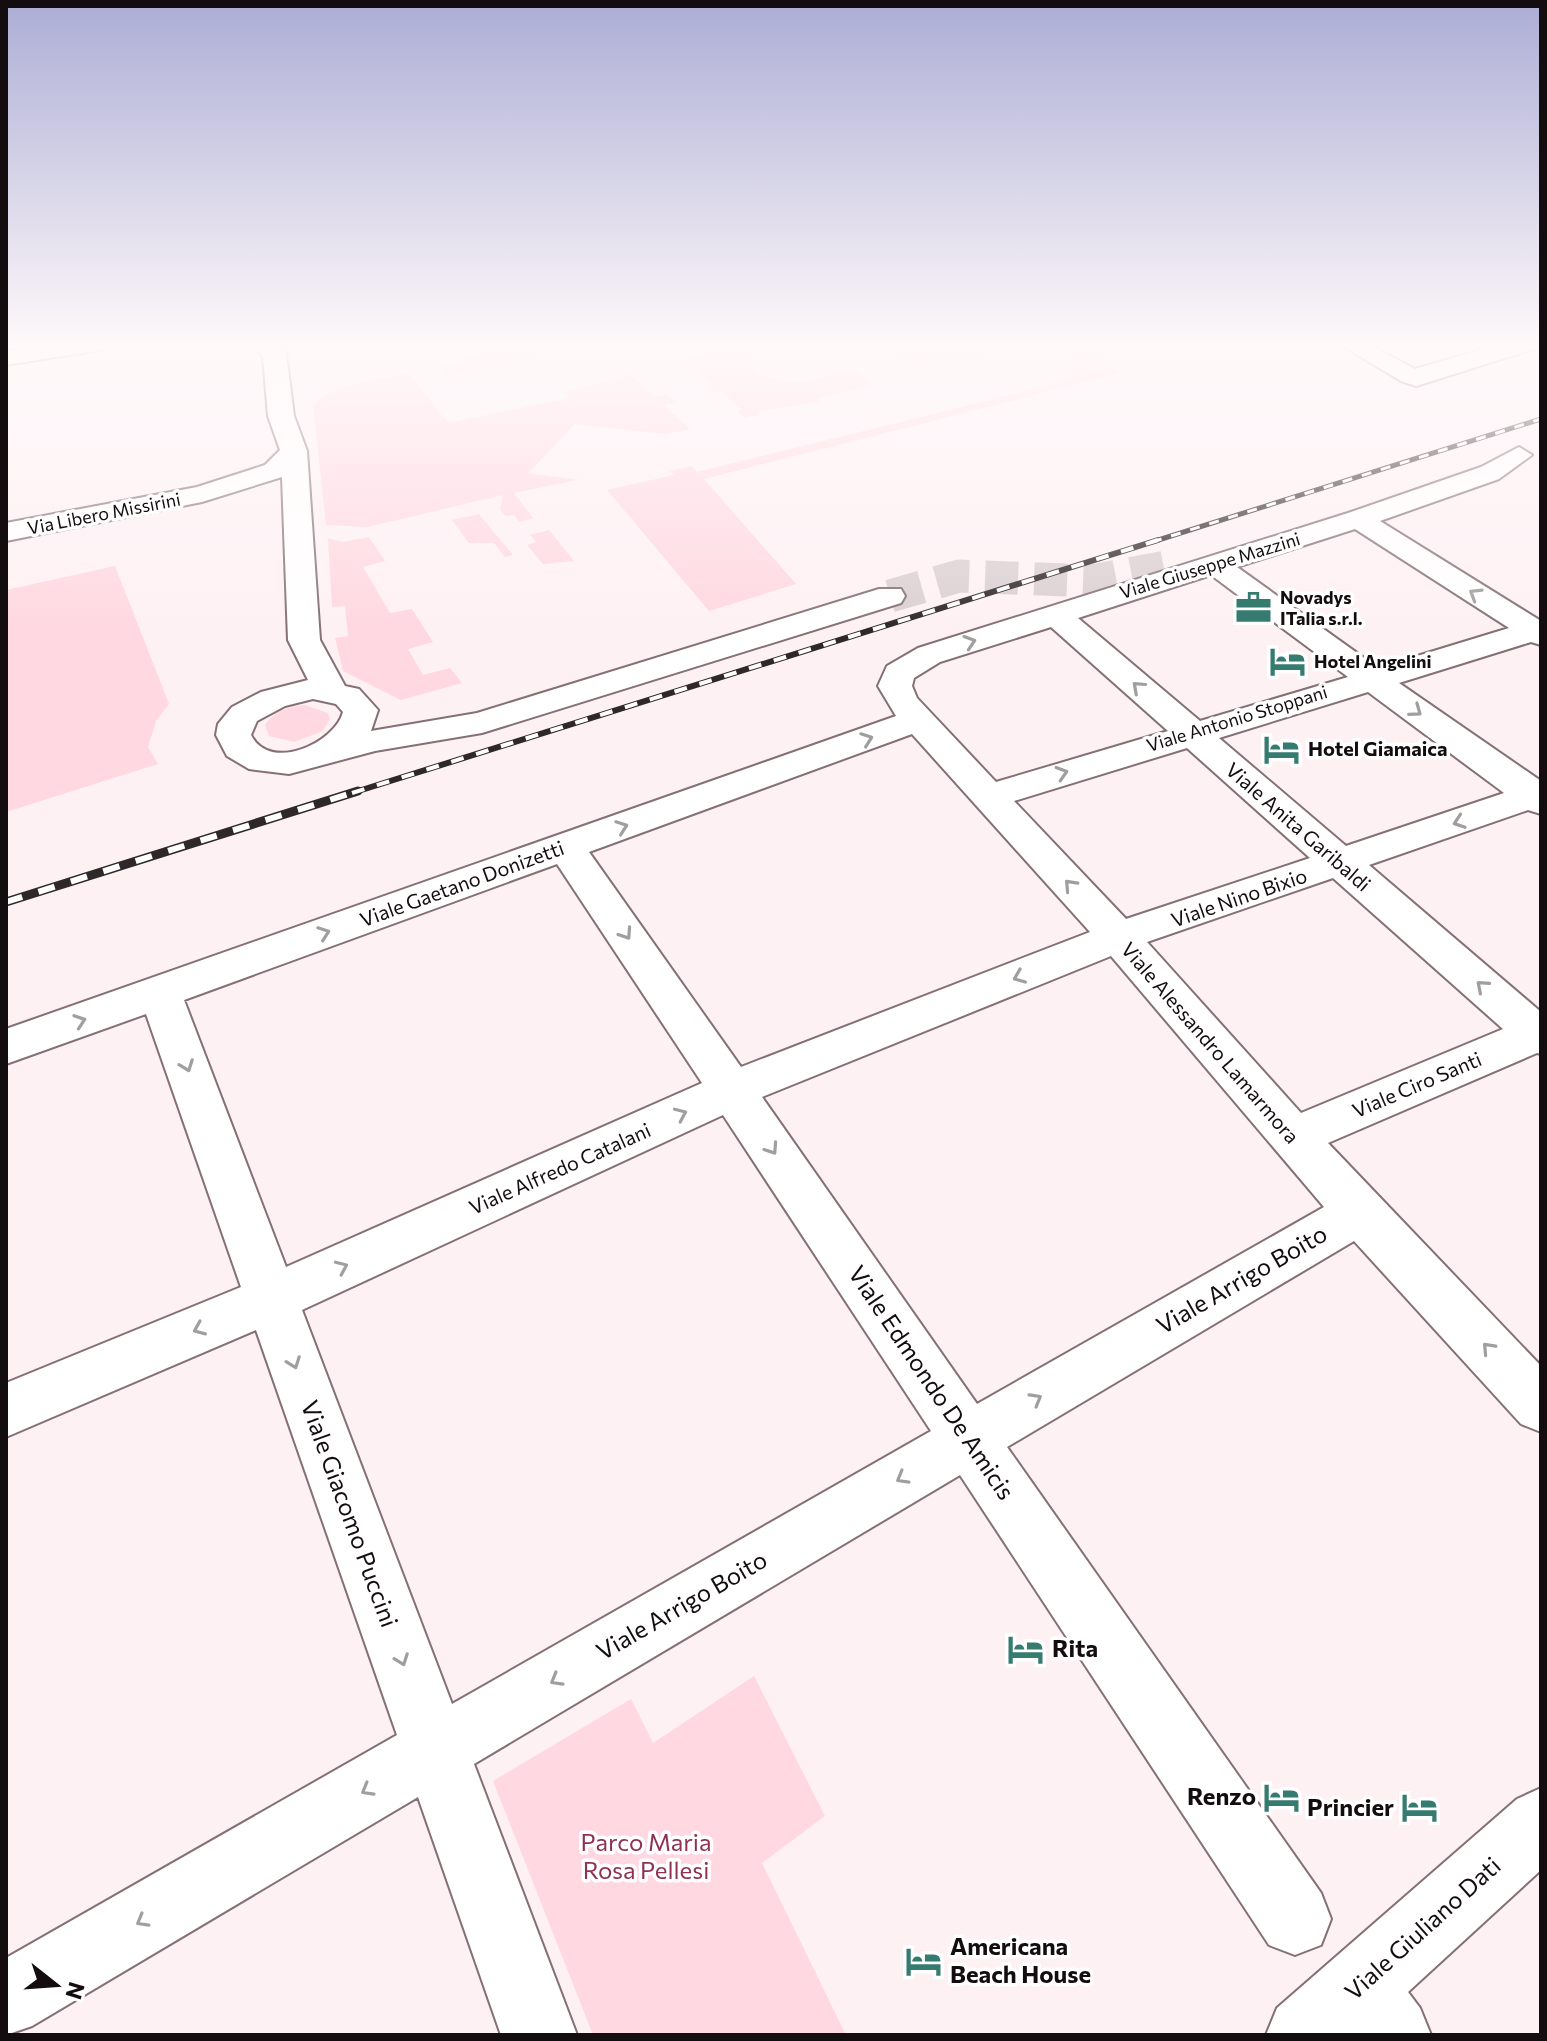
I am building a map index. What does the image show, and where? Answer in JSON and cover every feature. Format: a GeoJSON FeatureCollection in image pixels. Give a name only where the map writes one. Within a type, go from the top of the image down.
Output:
{"type":"FeatureCollection","features":[{"type":"Feature","properties":{"kind":"street","name":"Via Libero Missirini"},"geometry":{"type":"LineString","coordinates":[[202,494],[274,471],[291,440]]}},
{"type":"Feature","properties":{"kind":"street"},"geometry":{"type":"LineString","coordinates":[[291,440],[304,640],[343,697],[361,713],[360,725],[352,737],[320,755]]}},
{"type":"Feature","properties":{"kind":"street","name":"Viale Giuseppe Mazzini"},"geometry":{"type":"LineString","coordinates":[[899,673],[929,655],[1358,519],[1490,473],[1530,453]]}},
{"type":"Feature","properties":{"kind":"street","name":"Viale Giuseppe Mazzini"},"geometry":{"type":"LineString","coordinates":[[1171,566],[1530,453]]}},
{"type":"Feature","properties":{"kind":"street","name":"Via Libero Missirini"},"geometry":{"type":"LineString","coordinates":[[6,532],[202,494],[254,490],[296,501]]}},
{"type":"Feature","properties":{"kind":"street"},"geometry":{"type":"LineString","coordinates":[[1358,519],[1537,633]]}},
{"type":"Feature","properties":{"kind":"street"},"geometry":{"type":"LineString","coordinates":[[1217,566],[1538,797]]}},
{"type":"Feature","properties":{"kind":"street"},"geometry":{"type":"LineString","coordinates":[[530,707],[423,716],[343,697],[294,690],[276,695],[244,714],[236,726],[235,738],[239,747],[249,755],[278,762],[373,741],[482,723],[890,596]]}},
{"type":"Feature","properties":{"kind":"street","name":"Viale Anita Garibaldi"},"geometry":{"type":"LineString","coordinates":[[1056,615],[1540,1034]]}},
{"type":"Feature","properties":{"kind":"street"},"geometry":{"type":"LineString","coordinates":[[276,695],[298,649],[302,623]]}},
{"type":"Feature","properties":{"kind":"street","name":"Viale Antonio Stoppani"},"geometry":{"type":"LineString","coordinates":[[988,797],[1190,733],[1537,633]]}},
{"type":"Feature","properties":{"kind":"street","name":"Viale Alessandro Lamarmora"},"geometry":{"type":"LineString","coordinates":[[899,673],[895,686],[901,701],[1118,937],[1359,1212],[1541,1405]]}},
{"type":"Feature","properties":{"kind":"street","name":"Viale Gaetano Donizetti"},"geometry":{"type":"LineString","coordinates":[[6,1047],[918,720]]}},
{"type":"Feature","properties":{"kind":"street","name":"Viale Nino Bixio"},"geometry":{"type":"LineString","coordinates":[[1118,937],[1538,797]]}},
{"type":"Feature","properties":{"kind":"street","name":"Viale Edmondo De Amicis"},"geometry":{"type":"LineString","coordinates":[[566,847],[1295,1919]]}},
{"type":"Feature","properties":{"kind":"street","name":"Viale Alfredo Catalani"},"geometry":{"type":"LineString","coordinates":[[6,1410],[271,1299],[732,1090],[1118,937]]}},
{"type":"Feature","properties":{"kind":"street","name":"Viale Giacomo Puccini"},"geometry":{"type":"LineString","coordinates":[[160,992],[539,2035]]}},
{"type":"Feature","properties":{"kind":"street","name":"Viale Ciro Santi"},"geometry":{"type":"LineString","coordinates":[[1293,1137],[1540,1034]]}},
{"type":"Feature","properties":{"kind":"street","name":"Viale Arrigo Boito"},"geometry":{"type":"LineString","coordinates":[[6,2000],[1359,1212]]}},
{"type":"Feature","properties":{"kind":"street","name":"Viale Giuliano Dati"},"geometry":{"type":"LineString","coordinates":[[1304,2035],[1376,2011],[1541,1823]]}},
{"type":"Feature","properties":{"kind":"green space"},"geometry":{"type":"Polygon","coordinates":[[[317,438],[561,438],[528,473],[578,480],[514,493],[533,518],[519,522],[514,515],[506,516],[500,510],[503,495],[368,527],[326,525],[317,438]]]}},
{"type":"Feature","properties":{"kind":"green space"},"geometry":{"type":"Polygon","coordinates":[[[834,438],[864,438],[704,479],[796,584],[709,611],[607,490],[674,475],[670,471],[692,466],[697,472],[834,438]]]}},
{"type":"Feature","properties":{"kind":"green space"},"geometry":{"type":"Polygon","coordinates":[[[479,514],[513,555],[505,557],[494,543],[469,543],[452,520],[479,514]]]}},
{"type":"Feature","properties":{"kind":"green space"},"geometry":{"type":"Polygon","coordinates":[[[549,530],[574,561],[543,564],[527,545],[536,542],[530,535],[549,530]]]}},
{"type":"Feature","properties":{"kind":"green space"},"geometry":{"type":"Polygon","coordinates":[[[369,537],[385,561],[363,567],[390,613],[412,609],[433,642],[408,649],[423,675],[450,668],[462,683],[401,700],[343,671],[335,638],[348,636],[345,606],[332,607],[328,538],[342,542],[369,537]]]}},
{"type":"Feature","properties":{"kind":"green space"},"geometry":{"type":"Polygon","coordinates":[[[115,566],[169,704],[156,721],[148,747],[158,764],[6,812],[6,590],[115,566]]]}},
{"type":"Feature","properties":{"kind":"green space"},"geometry":{"type":"Polygon","coordinates":[[[305,705],[328,713],[330,719],[323,731],[294,742],[269,736],[265,725],[273,716],[305,705]]]}},
{"type":"Feature","properties":{"kind":"green space","name":"Parco Maria Rosa Pellesi"},"geometry":{"type":"Polygon","coordinates":[[[754,1676],[825,1816],[762,1863],[846,2035],[593,2035],[493,1781],[631,1699],[653,1743],[754,1676]]]}},
{"type":"Feature","properties":{"kind":"tunnel"},"geometry":{"type":"LineString","coordinates":[[890,596],[959,576],[1092,581],[1171,566]]}},
{"type":"Feature","properties":{"kind":"railway"},"geometry":{"type":"LineString","coordinates":[[1152,542],[1480,438]]}},
{"type":"Feature","properties":{"kind":"railway"},"geometry":{"type":"LineString","coordinates":[[352,793],[1158,540]]}},
{"type":"Feature","properties":{"kind":"railway"},"geometry":{"type":"LineString","coordinates":[[6,902],[358,791]]}},
{"type":"Feature","properties":{"kind":"place","name":"Novadys ITalia s.r.l."},"geometry":{"type":"Point","coordinates":[1254,608]}},
{"type":"Feature","properties":{"kind":"place","name":"Hotel Angelini"},"geometry":{"type":"Point","coordinates":[1288,662]}},
{"type":"Feature","properties":{"kind":"place","name":"Hotel Giamaica"},"geometry":{"type":"Point","coordinates":[1282,749]}},
{"type":"Feature","properties":{"kind":"place","name":"Rita"},"geometry":{"type":"Point","coordinates":[1026,1649]}},
{"type":"Feature","properties":{"kind":"place","name":"Renzo"},"geometry":{"type":"Point","coordinates":[1282,1797]}},
{"type":"Feature","properties":{"kind":"place","name":"Princier"},"geometry":{"type":"Point","coordinates":[1420,1808]}},
{"type":"Feature","properties":{"kind":"place","name":"Americana Beach House"},"geometry":{"type":"Point","coordinates":[924,1961]}}]}
